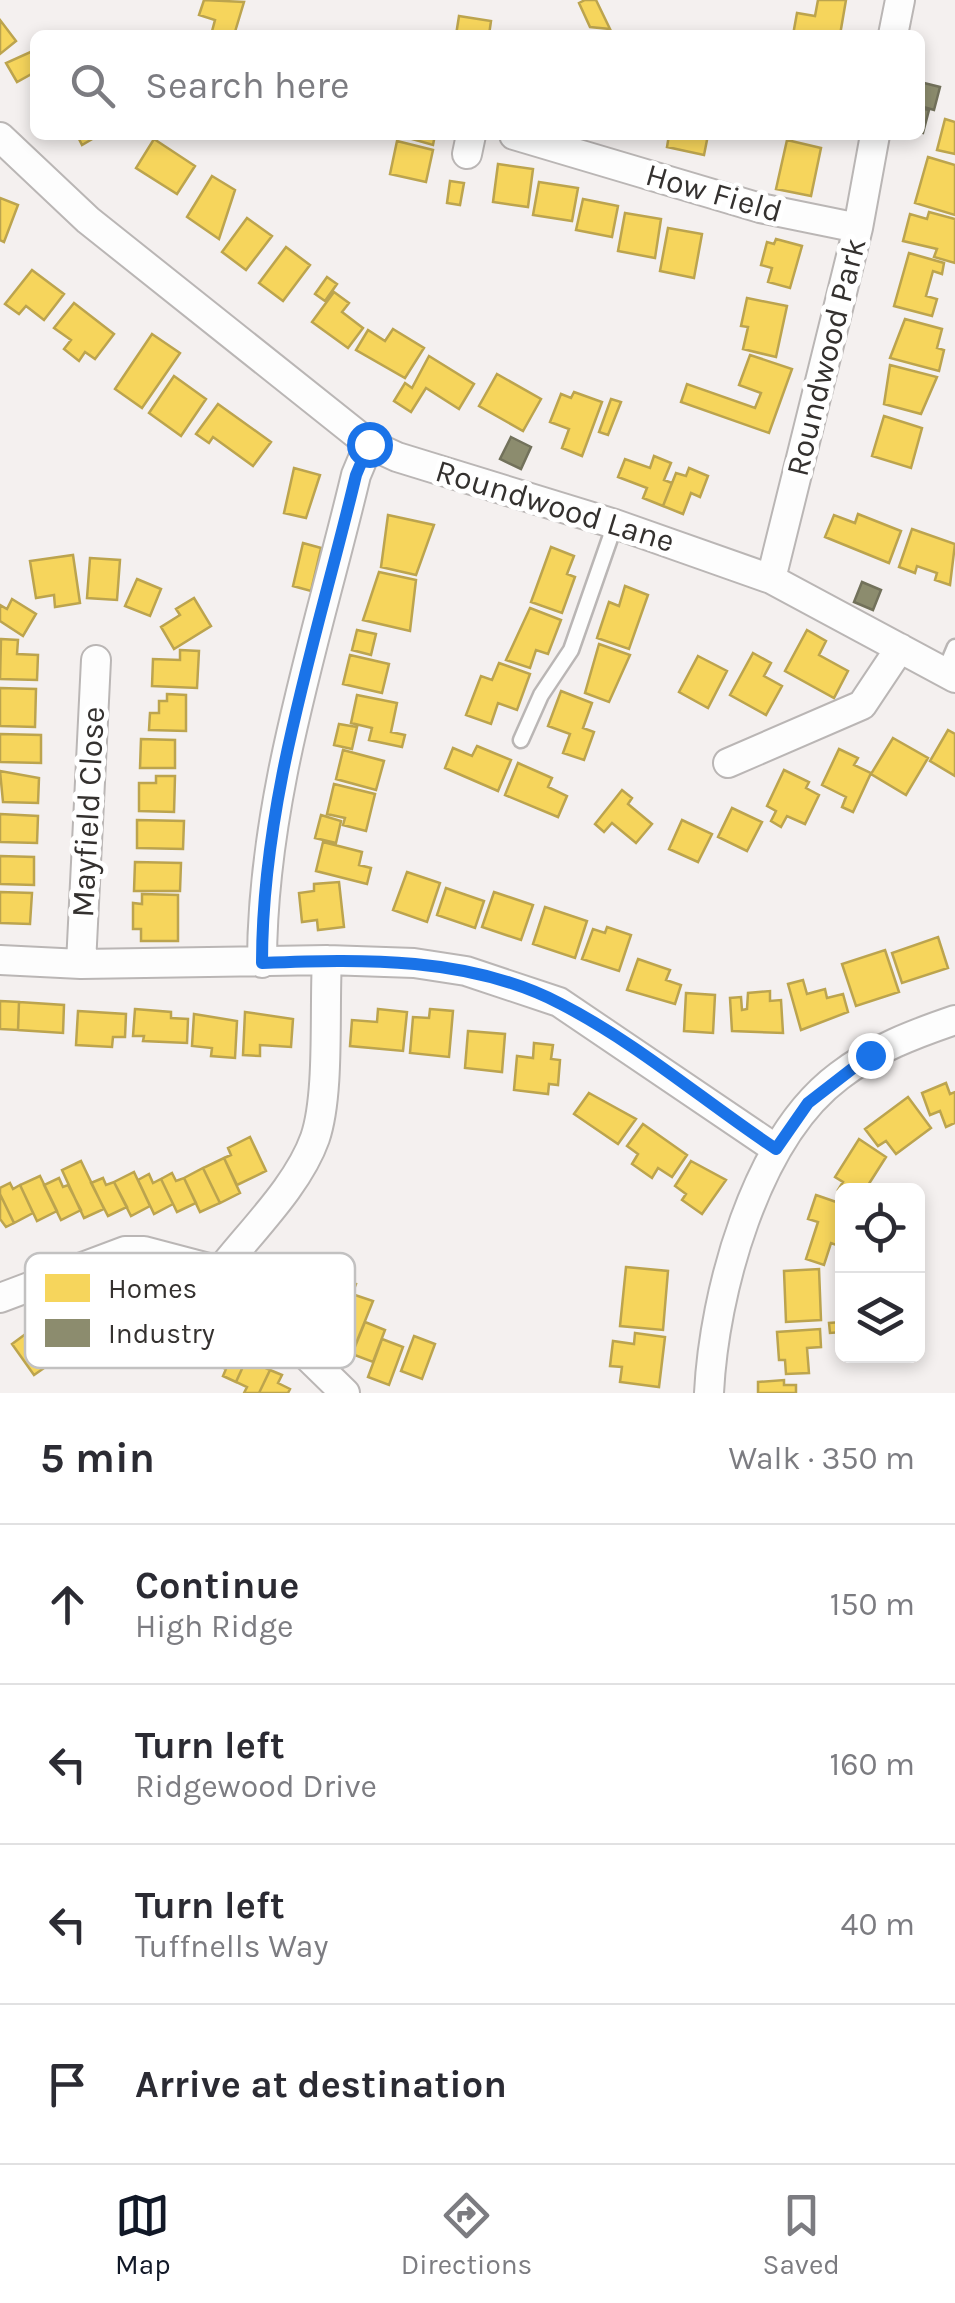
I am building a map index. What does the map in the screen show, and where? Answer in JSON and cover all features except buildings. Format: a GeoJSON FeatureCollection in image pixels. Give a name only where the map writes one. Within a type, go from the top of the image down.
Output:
{"type":"FeatureCollection","features":[{"type":"Feature","properties":{"kind":"street"},"geometry":{"type":"LineString","coordinates":[[894,30],[900,0]]}},
{"type":"Feature","properties":{"kind":"street","name":"Roundwood Lane"},"geometry":{"type":"LineString","coordinates":[[0,137],[88,220],[369,444],[397,458],[615,524],[771,579],[949,676]]}},
{"type":"Feature","properties":{"kind":"street","name":"How Field"},"geometry":{"type":"LineString","coordinates":[[531,140],[760,208],[858,228]]}},
{"type":"Feature","properties":{"kind":"street","name":"Roundwood Park"},"geometry":{"type":"LineString","coordinates":[[771,579],[858,228],[874,140]]}},
{"type":"Feature","properties":{"kind":"street"},"geometry":{"type":"LineString","coordinates":[[262,963],[262,904],[272,824],[356,475],[369,444]]}},
{"type":"Feature","properties":{"kind":"street"},"geometry":{"type":"LineString","coordinates":[[728,763],[862,706],[900,648]]}},
{"type":"Feature","properties":{"kind":"street","name":"Mayfield Close"},"geometry":{"type":"LineString","coordinates":[[81,964],[96,660]]}},
{"type":"Feature","properties":{"kind":"street"},"geometry":{"type":"LineString","coordinates":[[0,960],[81,964],[326,960],[414,963],[466,971],[559,1002],[776,1149]]}},
{"type":"Feature","properties":{"kind":"street"},"geometry":{"type":"LineString","coordinates":[[234,1253],[302,1164],[315,1138],[320,1112],[326,960]]}},
{"type":"Feature","properties":{"kind":"street"},"geometry":{"type":"LineString","coordinates":[[709,1393],[718,1309],[742,1232],[776,1149],[808,1103],[836,1077],[870,1055],[955,1020]]}},
{"type":"Feature","properties":{"kind":"street"},"geometry":{"type":"LineString","coordinates":[[121,1253],[148,1253]]}},
{"type":"Feature","properties":{"kind":"street"},"geometry":{"type":"LineString","coordinates":[[0,1298],[25,1289]]}},
{"type":"Feature","properties":{"kind":"street"},"geometry":{"type":"LineString","coordinates":[[320,1368],[346,1393]]}},
{"type":"Feature","properties":{"kind":"lane"},"geometry":{"type":"LineString","coordinates":[[521,740],[541,694],[570,650],[615,524]]}},
{"type":"Feature","properties":{"kind":"lane"},"geometry":{"type":"LineString","coordinates":[[949,676],[955,647]]}},
{"type":"Feature","properties":{"kind":"route"},"geometry":{"type":"LineString","coordinates":[[369,444],[356,475],[272,824],[262,904],[262,963],[414,963],[466,971],[528,989],[590,1020],[776,1149],[808,1103],[836,1077],[870,1055]]}}]}
